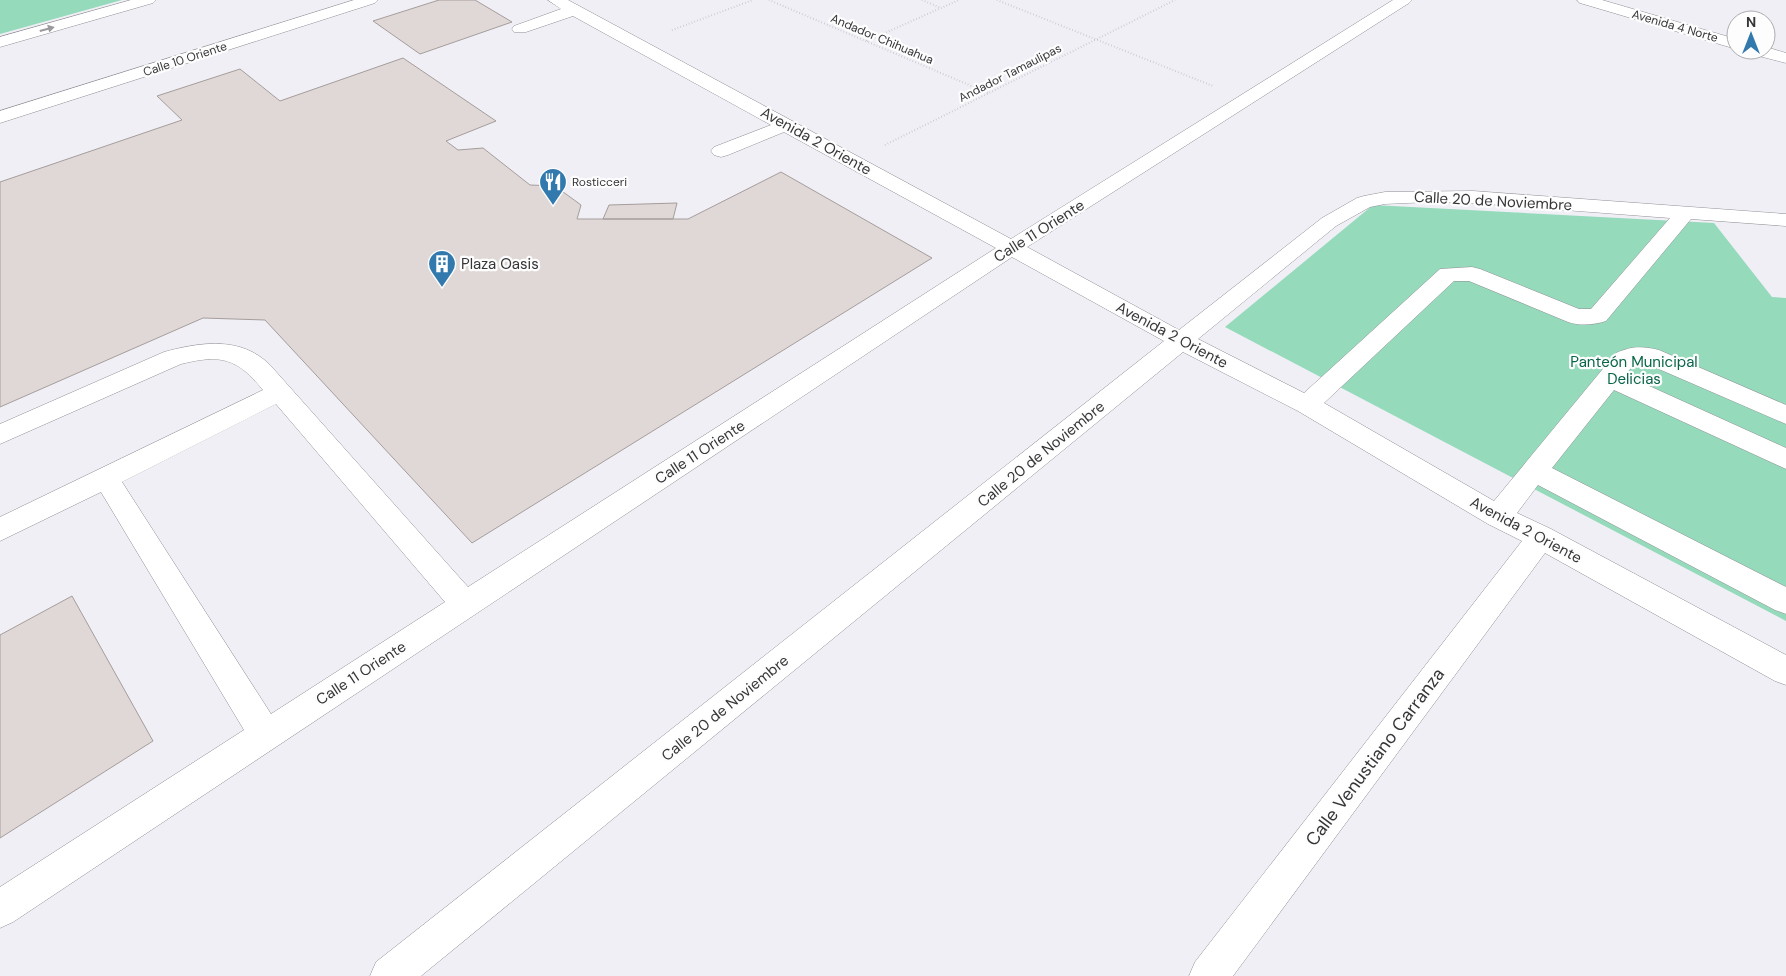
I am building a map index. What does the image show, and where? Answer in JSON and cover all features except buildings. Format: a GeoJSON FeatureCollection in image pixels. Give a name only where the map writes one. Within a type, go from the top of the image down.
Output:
{"type":"FeatureCollection","features":[{"type":"Feature","properties":{"kind":"street"},"geometry":{"type":"LineString","coordinates":[[0,42],[148,0]]}},
{"type":"Feature","properties":{"kind":"street","name":"Calle 10 Oriente"},"geometry":{"type":"LineString","coordinates":[[0,117],[370,0]]}},
{"type":"Feature","properties":{"kind":"street","name":"Avenida 4 Norte"},"geometry":{"type":"LineString","coordinates":[[1585,0],[1726,41]]}},
{"type":"Feature","properties":{"kind":"street","name":"Calle 11 Oriente"},"geometry":{"type":"LineString","coordinates":[[0,910],[1011,248],[1247,99],[1390,4]]}},
{"type":"Feature","properties":{"kind":"street"},"geometry":{"type":"LineString","coordinates":[[520,29],[565,5]]}},
{"type":"Feature","properties":{"kind":"street","name":"Avenida 2 Oriente"},"geometry":{"type":"LineString","coordinates":[[565,5],[1182,341],[1307,405],[1498,516],[1542,537],[1786,671]]}},
{"type":"Feature","properties":{"kind":"street"},"geometry":{"type":"LineString","coordinates":[[721,151],[786,125]]}},
{"type":"Feature","properties":{"kind":"street","name":"Calle 20 de Noviembre"},"geometry":{"type":"LineString","coordinates":[[390,976],[1329,222],[1364,202],[1385,198],[1473,197],[1786,220]]}},
{"type":"Feature","properties":{"kind":"street"},"geometry":{"type":"LineString","coordinates":[[1307,405],[1448,274],[1472,274],[1576,317],[1598,316],[1686,213]]}},
{"type":"Feature","properties":{"kind":"street"},"geometry":{"type":"LineString","coordinates":[[0,434],[174,358],[191,353],[223,351],[238,354],[251,362],[280,392],[466,605]]}},
{"type":"Feature","properties":{"kind":"street"},"geometry":{"type":"LineString","coordinates":[[1498,516],[1624,359],[1636,354],[1650,356],[1783,408]]}},
{"type":"Feature","properties":{"kind":"street"},"geometry":{"type":"LineString","coordinates":[[1610,378],[1786,459]]}},
{"type":"Feature","properties":{"kind":"street"},"geometry":{"type":"LineString","coordinates":[[0,530],[280,392]]}},
{"type":"Feature","properties":{"kind":"street"},"geometry":{"type":"LineString","coordinates":[[1534,472],[1786,601]]}},
{"type":"Feature","properties":{"kind":"street"},"geometry":{"type":"LineString","coordinates":[[106,478],[266,736]]}},
{"type":"Feature","properties":{"kind":"street","name":"Calle Venustiano Carranza"},"geometry":{"type":"LineString","coordinates":[[1208,976],[1542,537]]}},
{"type":"Feature","properties":{"kind":"path"},"geometry":{"type":"LineString","coordinates":[[637,44],[753,0]]}},
{"type":"Feature","properties":{"kind":"path","name":"Andador Chihuahua"},"geometry":{"type":"LineString","coordinates":[[769,0],[989,93]]}},
{"type":"Feature","properties":{"kind":"path"},"geometry":{"type":"LineString","coordinates":[[922,0],[942,8]]}},
{"type":"Feature","properties":{"kind":"path"},"geometry":{"type":"LineString","coordinates":[[867,41],[959,0]]}},
{"type":"Feature","properties":{"kind":"path"},"geometry":{"type":"LineString","coordinates":[[997,0],[1247,99]]}},
{"type":"Feature","properties":{"kind":"path","name":"Andador Tamaulipas"},"geometry":{"type":"LineString","coordinates":[[852,162],[1175,0]]}},
{"type":"Feature","properties":{"kind":"green space"},"geometry":{"type":"Polygon","coordinates":[[[0,0],[122,0],[0,34],[0,0]]]}},
{"type":"Feature","properties":{"kind":"green space","name":"Panteón Municipal Delicias"},"geometry":{"type":"Polygon","coordinates":[[[1373,205],[1714,223],[1772,297],[1786,298],[1786,621],[1225,327],[1373,205]]]}},
{"type":"Feature","properties":{"kind":"place","name":"Rosticceri"},"geometry":{"type":"Point","coordinates":[553,206]}},
{"type":"Feature","properties":{"kind":"place","name":"Plaza Oasis"},"geometry":{"type":"Point","coordinates":[442,288]}}]}
